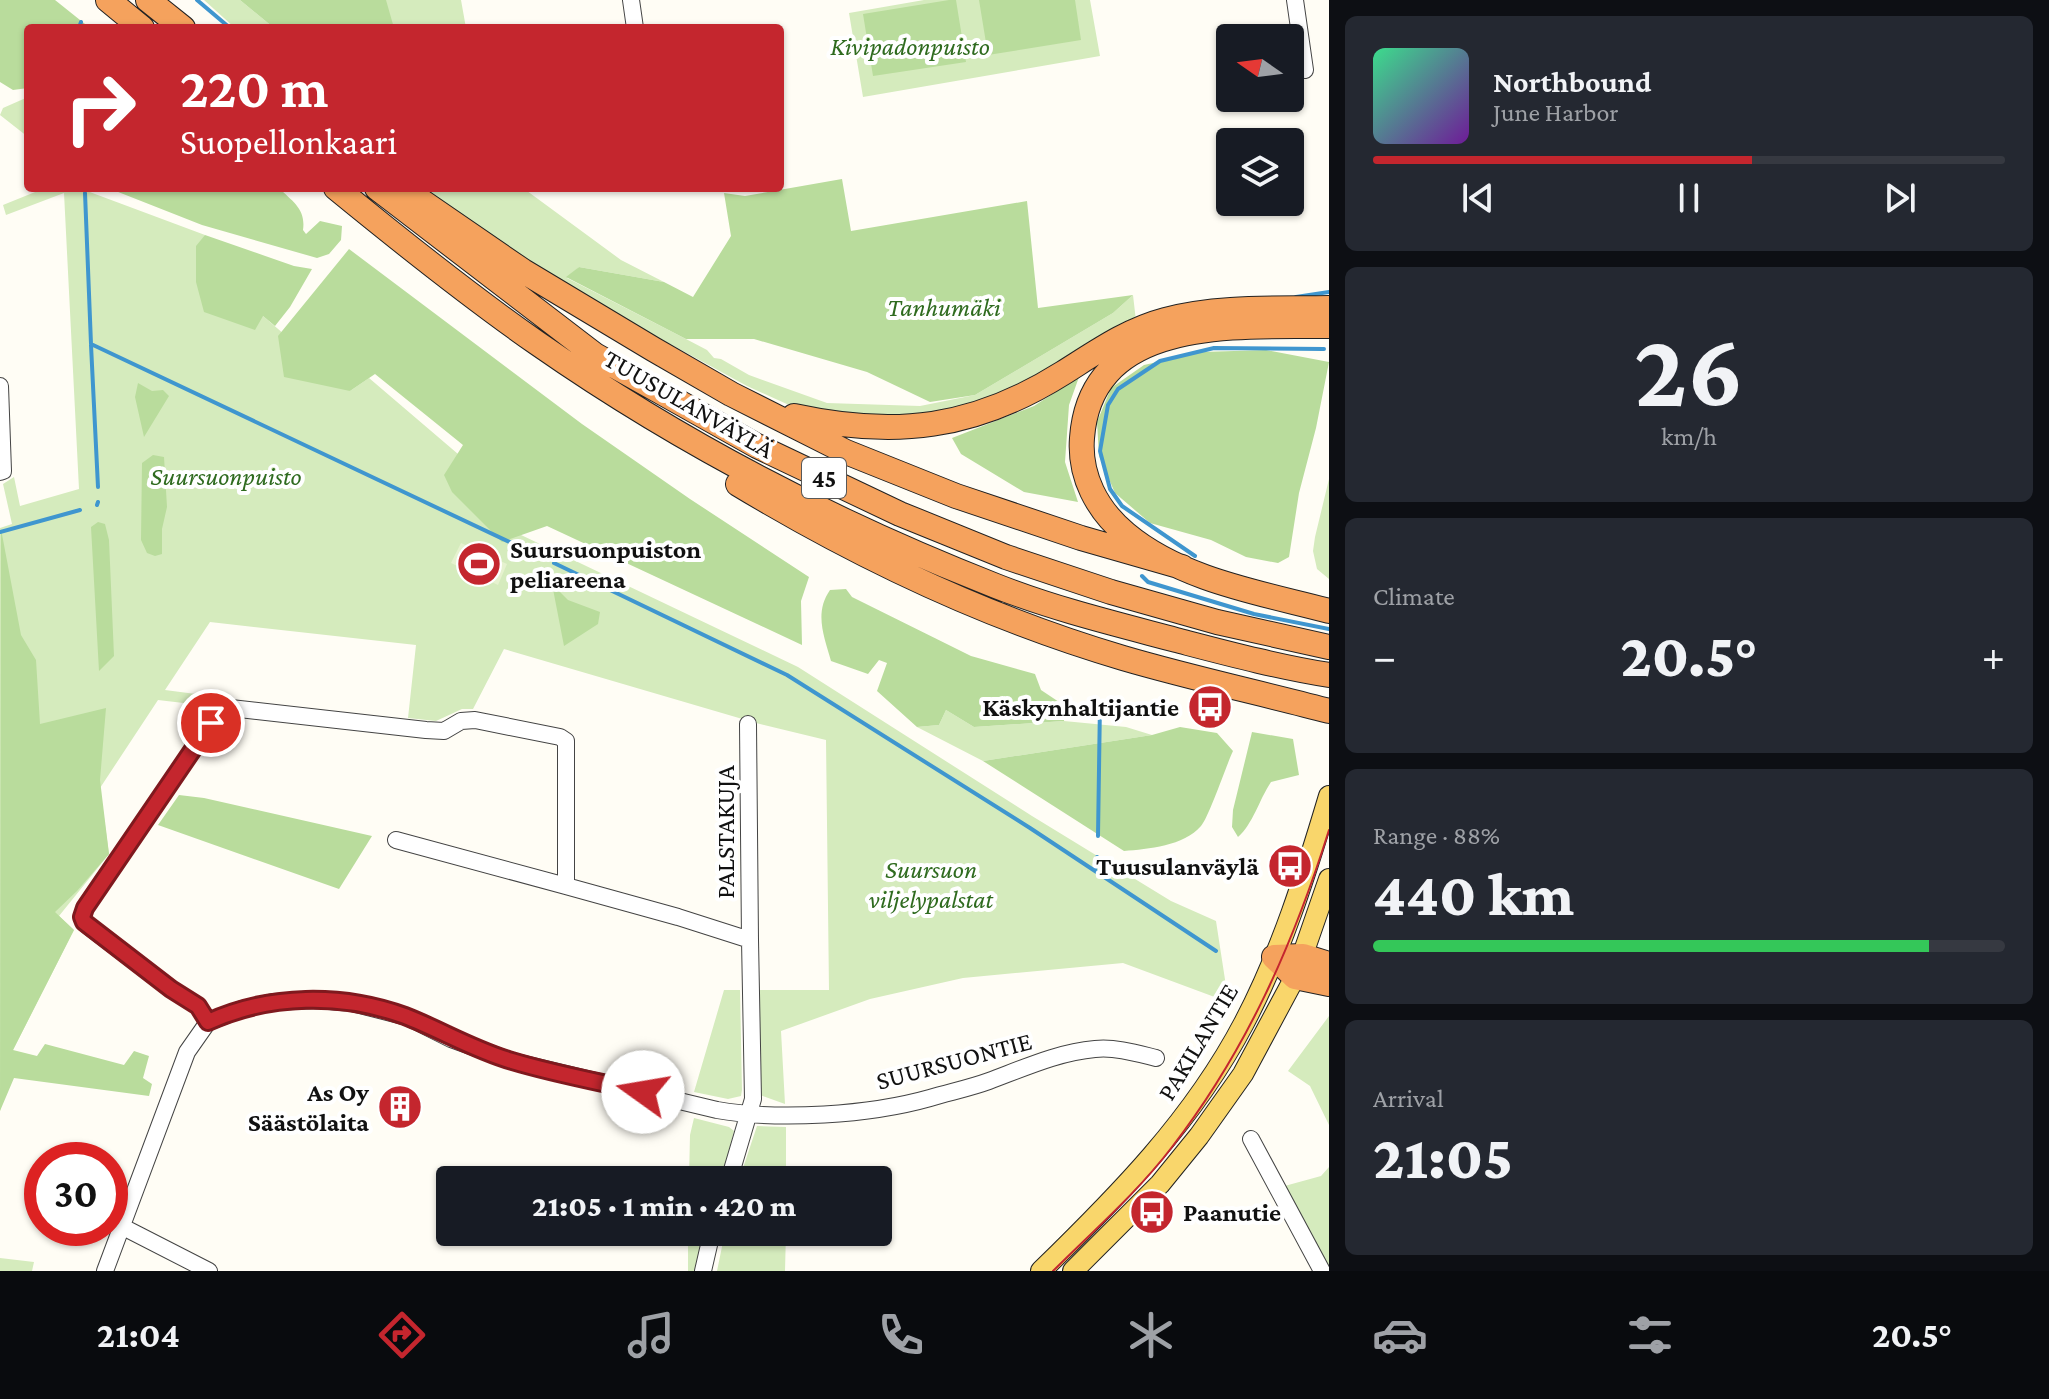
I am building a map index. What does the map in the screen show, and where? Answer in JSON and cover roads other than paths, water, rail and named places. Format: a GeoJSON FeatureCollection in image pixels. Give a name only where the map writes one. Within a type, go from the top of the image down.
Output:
{"type":"FeatureCollection","features":[{"type":"Feature","properties":{"kind":"highway"},"geometry":{"type":"LineString","coordinates":[[108,0],[137,24]]}},
{"type":"Feature","properties":{"kind":"highway"},"geometry":{"type":"LineString","coordinates":[[148,0],[178,24]]}},
{"type":"Feature","properties":{"kind":"highway","name":"TUUSULANVÄYLÄ"},"geometry":{"type":"LineString","coordinates":[[341,192],[483,304],[583,374],[746,472],[998,587],[1121,626],[1329,675]]}},
{"type":"Feature","properties":{"kind":"highway","name":"TUUSULANVÄYLÄ"},"geometry":{"type":"LineString","coordinates":[[382,192],[595,355],[757,446],[900,514],[1006,557],[1186,614],[1329,647]]}},
{"type":"Feature","properties":{"kind":"highway"},"geometry":{"type":"LineString","coordinates":[[407,192],[523,271],[731,394],[846,452],[956,496],[1081,538],[1182,567],[1239,588],[1329,611]]}},
{"type":"Feature","properties":{"kind":"highway"},"geometry":{"type":"LineString","coordinates":[[731,394],[794,416],[839,426],[899,428],[953,422],[1029,393],[1095,351],[1164,320],[1243,310],[1329,308]]}},
{"type":"Feature","properties":{"kind":"highway"},"geometry":{"type":"LineString","coordinates":[[1182,567],[1126,534],[1097,503],[1084,470],[1082,441],[1088,406],[1097,388],[1106,375],[1134,352],[1175,335],[1243,327],[1329,326]]}},
{"type":"Feature","properties":{"kind":"highway"},"geometry":{"type":"LineString","coordinates":[[583,374],[677,446],[816,530],[919,582],[1029,627],[1124,658],[1329,711]]}},
{"type":"Feature","properties":{"kind":"highway"},"geometry":{"type":"LineString","coordinates":[[1274,957],[1299,966],[1329,984]]}},
{"type":"Feature","properties":{"kind":"highway"},"geometry":{"type":"LineString","coordinates":[[1299,966],[1329,964]]}},
{"type":"Feature","properties":{"kind":"main road","name":"PAKILANTIE"},"geometry":{"type":"LineString","coordinates":[[1041,1271],[1124,1189],[1181,1121],[1222,1061],[1244,1023],[1274,957],[1329,796]]}},
{"type":"Feature","properties":{"kind":"main road","name":"PAKILANTIE"},"geometry":{"type":"LineString","coordinates":[[1074,1271],[1160,1184],[1243,1074],[1299,966],[1329,879]]}},
{"type":"Feature","properties":{"kind":"street"},"geometry":{"type":"LineString","coordinates":[[631,0],[634,24]]}},
{"type":"Feature","properties":{"kind":"street"},"geometry":{"type":"LineString","coordinates":[[1295,0],[1305,70]]}},
{"type":"Feature","properties":{"kind":"street"},"geometry":{"type":"LineString","coordinates":[[0,386],[3,471],[0,472]]}},
{"type":"Feature","properties":{"kind":"street"},"geometry":{"type":"LineString","coordinates":[[128,1208],[187,1052],[208,1022],[198,1006],[88,926],[82,917],[85,908],[222,707],[444,731],[461,721],[475,720],[560,737],[566,741],[566,886]]}},
{"type":"Feature","properties":{"kind":"street","name":"PALSTAKUJA"},"geometry":{"type":"LineString","coordinates":[[733,1166],[753,1099],[748,724]]}},
{"type":"Feature","properties":{"kind":"street"},"geometry":{"type":"LineString","coordinates":[[396,840],[678,917],[750,940]]}},
{"type":"Feature","properties":{"kind":"street","name":"SUURSUONTIE"},"geometry":{"type":"LineString","coordinates":[[208,1022],[224,1014],[273,1002],[317,1000],[352,1003],[407,1017],[451,1039],[512,1061],[748,1115],[804,1115],[896,1105],[986,1082],[1061,1056],[1095,1049],[1118,1049],[1156,1058]]}},
{"type":"Feature","properties":{"kind":"street"},"geometry":{"type":"LineString","coordinates":[[1251,1139],[1322,1271]]}},
{"type":"Feature","properties":{"kind":"street"},"geometry":{"type":"LineString","coordinates":[[128,1230],[209,1271]]}},
{"type":"Feature","properties":{"kind":"street"},"geometry":{"type":"LineString","coordinates":[[105,1271],[114,1246]]}},
{"type":"Feature","properties":{"kind":"street"},"geometry":{"type":"LineString","coordinates":[[703,1271],[709,1246]]}},
{"type":"Feature","properties":{"kind":"waterway"},"geometry":{"type":"LineString","coordinates":[[197,0],[225,24]]}},
{"type":"Feature","properties":{"kind":"waterway"},"geometry":{"type":"LineString","coordinates":[[85,193],[91,344],[539,556]]}},
{"type":"Feature","properties":{"kind":"waterway"},"geometry":{"type":"LineString","coordinates":[[1296,297],[1329,292]]}},
{"type":"Feature","properties":{"kind":"waterway"},"geometry":{"type":"LineString","coordinates":[[91,345],[98,487]]}},
{"type":"Feature","properties":{"kind":"waterway"},"geometry":{"type":"LineString","coordinates":[[1195,556],[1122,506],[1110,489],[1100,451],[1108,405],[1118,389],[1160,361],[1214,348],[1324,349]]}},
{"type":"Feature","properties":{"kind":"waterway"},"geometry":{"type":"LineString","coordinates":[[0,532],[80,510]]}},
{"type":"Feature","properties":{"kind":"waterway"},"geometry":{"type":"LineString","coordinates":[[554,563],[787,675],[1030,828],[1216,951]]}},
{"type":"Feature","properties":{"kind":"waterway"},"geometry":{"type":"LineString","coordinates":[[1142,576],[1148,582],[1254,614],[1329,629]]}},
{"type":"Feature","properties":{"kind":"waterway"},"geometry":{"type":"LineString","coordinates":[[1098,836],[1100,703]]}},
{"type":"Feature","properties":{"kind":"waterway"},"geometry":{"type":"LineString","coordinates":[[1095,870],[1097,857]]}},
{"type":"Feature","properties":{"kind":"tram line"},"geometry":{"type":"LineString","coordinates":[[1053,1271],[1159,1164],[1223,1073],[1283,956],[1329,830]]}},
{"type":"Feature","properties":{"kind":"place","name":"Suursuonpuiston peliareena"},"geometry":{"type":"Point","coordinates":[479,564]}},
{"type":"Feature","properties":{"kind":"place","name":"Käskynhaltijantie"},"geometry":{"type":"Point","coordinates":[1210,707]}},
{"type":"Feature","properties":{"kind":"place","name":"Tuusulanväylä"},"geometry":{"type":"Point","coordinates":[1290,866]}},
{"type":"Feature","properties":{"kind":"place","name":"As Oy Säästölaita"},"geometry":{"type":"Point","coordinates":[400,1107]}},
{"type":"Feature","properties":{"kind":"place","name":"Paanutie"},"geometry":{"type":"Point","coordinates":[1152,1212]}},
{"type":"Feature","properties":{"kind":"park label","name":"Kivipadonpuisto"},"geometry":{"type":"Point","coordinates":[910,46]}},
{"type":"Feature","properties":{"kind":"park label","name":"Tanhumäki"},"geometry":{"type":"Point","coordinates":[944,307]}},
{"type":"Feature","properties":{"kind":"park label","name":"Suursuonpuisto"},"geometry":{"type":"Point","coordinates":[226,476]}},
{"type":"Feature","properties":{"kind":"park label","name":"Suursuon viljelypalstat"},"geometry":{"type":"Point","coordinates":[931,884]}}]}
